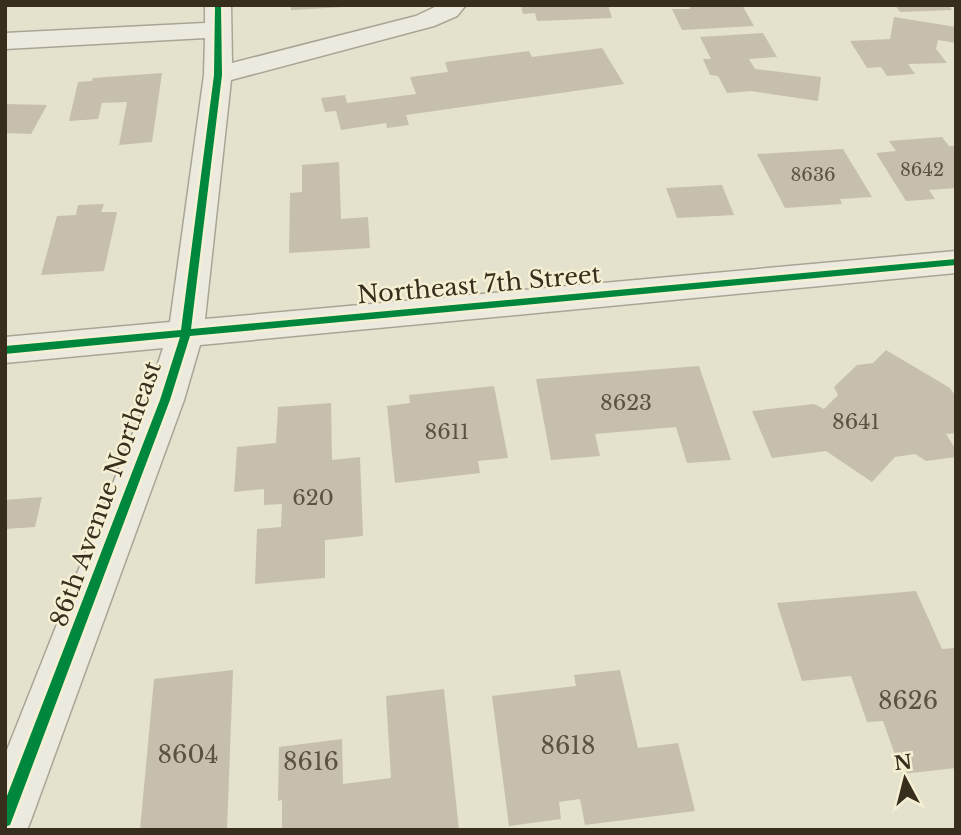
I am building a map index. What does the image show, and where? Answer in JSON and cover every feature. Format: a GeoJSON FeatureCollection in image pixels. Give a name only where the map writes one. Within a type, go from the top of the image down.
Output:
{"type":"FeatureCollection","features":[{"type":"Feature","properties":{"kind":"street"},"geometry":{"type":"LineString","coordinates":[[218,75],[425,20],[448,11],[454,5]]}},
{"type":"Feature","properties":{"kind":"street"},"geometry":{"type":"LineString","coordinates":[[5,41],[218,17]]}},
{"type":"Feature","properties":{"kind":"street","name":"86th Avenue Northeast"},"geometry":{"type":"LineString","coordinates":[[5,820],[166,400],[186,334],[218,75],[218,17]]}},
{"type":"Feature","properties":{"kind":"street","name":"Northeast 7th Street"},"geometry":{"type":"LineString","coordinates":[[5,350],[956,262]]}},
{"type":"Feature","properties":{"kind":"building"},"geometry":{"type":"Polygon","coordinates":[[[291,5],[344,5],[344,7],[291,10],[291,5]]]}},
{"type":"Feature","properties":{"kind":"building"},"geometry":{"type":"Polygon","coordinates":[[[521,5],[608,5],[612,18],[537,21],[535,13],[523,14],[521,5]]]}},
{"type":"Feature","properties":{"kind":"building"},"geometry":{"type":"Polygon","coordinates":[[[689,5],[742,5],[754,26],[682,30],[672,9],[690,9],[689,5]]]}},
{"type":"Feature","properties":{"kind":"building"},"geometry":{"type":"Polygon","coordinates":[[[895,5],[949,5],[952,10],[900,12],[895,5]]]}},
{"type":"Feature","properties":{"kind":"building"},"geometry":{"type":"Polygon","coordinates":[[[894,17],[956,27],[956,43],[938,40],[936,49],[947,63],[908,64],[915,74],[887,76],[881,67],[867,68],[850,41],[890,39],[894,17]]]}},
{"type":"Feature","properties":{"kind":"building"},"geometry":{"type":"Polygon","coordinates":[[[763,33],[777,57],[749,59],[755,69],[821,77],[818,101],[751,91],[727,93],[718,76],[710,75],[703,59],[711,59],[700,37],[763,33]]]}},
{"type":"Feature","properties":{"kind":"building"},"geometry":{"type":"Polygon","coordinates":[[[602,48],[624,84],[406,115],[409,125],[387,128],[386,123],[341,130],[336,111],[325,112],[321,98],[345,95],[347,103],[416,94],[410,77],[448,72],[445,62],[529,51],[532,57],[602,48]]]}},
{"type":"Feature","properties":{"kind":"building"},"geometry":{"type":"Polygon","coordinates":[[[162,73],[152,142],[119,145],[127,102],[102,103],[98,119],[69,121],[78,82],[92,81],[93,78],[162,73]]]}},
{"type":"Feature","properties":{"kind":"building"},"geometry":{"type":"Polygon","coordinates":[[[5,104],[47,105],[31,134],[5,133],[5,104]]]}},
{"type":"Feature","properties":{"kind":"building"},"geometry":{"type":"Polygon","coordinates":[[[942,137],[949,146],[956,146],[956,188],[929,190],[935,199],[906,201],[876,153],[896,151],[889,141],[942,137]]]}},
{"type":"Feature","properties":{"kind":"building"},"geometry":{"type":"Polygon","coordinates":[[[843,149],[872,197],[840,199],[842,204],[785,208],[757,154],[843,149]]]}},
{"type":"Feature","properties":{"kind":"building"},"geometry":{"type":"Polygon","coordinates":[[[339,162],[341,219],[368,217],[370,248],[289,253],[290,193],[302,192],[302,165],[339,162]]]}},
{"type":"Feature","properties":{"kind":"building"},"geometry":{"type":"Polygon","coordinates":[[[722,185],[734,215],[677,218],[666,188],[722,185]]]}},
{"type":"Feature","properties":{"kind":"building"},"geometry":{"type":"Polygon","coordinates":[[[104,204],[101,212],[117,212],[104,271],[41,275],[57,216],[76,215],[78,205],[104,204]]]}},
{"type":"Feature","properties":{"kind":"building"},"geometry":{"type":"Polygon","coordinates":[[[886,350],[950,388],[956,397],[956,433],[946,434],[956,450],[956,457],[926,461],[915,454],[895,457],[872,482],[826,451],[772,458],[752,411],[814,404],[824,409],[838,395],[834,387],[857,365],[873,363],[886,350]]]}},
{"type":"Feature","properties":{"kind":"building"},"geometry":{"type":"Polygon","coordinates":[[[699,366],[731,460],[687,463],[676,427],[595,434],[600,456],[551,460],[536,379],[699,366]]]}},
{"type":"Feature","properties":{"kind":"building"},"geometry":{"type":"Polygon","coordinates":[[[494,386],[508,458],[478,461],[480,473],[395,483],[387,406],[410,403],[409,395],[494,386]]]}},
{"type":"Feature","properties":{"kind":"building"},"geometry":{"type":"Polygon","coordinates":[[[331,403],[332,460],[360,457],[363,536],[325,540],[325,578],[255,584],[257,529],[281,527],[282,504],[264,505],[264,489],[234,492],[237,447],[276,443],[278,407],[331,403]]]}},
{"type":"Feature","properties":{"kind":"building"},"geometry":{"type":"Polygon","coordinates":[[[42,497],[35,527],[5,529],[5,500],[42,497]]]}},
{"type":"Feature","properties":{"kind":"building"},"geometry":{"type":"Polygon","coordinates":[[[916,591],[942,649],[956,648],[956,768],[902,774],[883,721],[867,722],[851,676],[802,681],[777,603],[916,591]]]}},
{"type":"Feature","properties":{"kind":"building"},"geometry":{"type":"Polygon","coordinates":[[[233,670],[227,830],[140,830],[154,679],[233,670]]]}},
{"type":"Feature","properties":{"kind":"building"},"geometry":{"type":"Polygon","coordinates":[[[620,670],[638,748],[678,743],[695,811],[585,825],[580,799],[559,802],[561,819],[509,826],[492,696],[576,686],[574,675],[620,670]]]}},
{"type":"Feature","properties":{"kind":"building"},"geometry":{"type":"Polygon","coordinates":[[[444,689],[459,830],[282,830],[282,800],[278,801],[279,747],[342,739],[343,784],[391,778],[386,696],[444,689]]]}},
{"type":"Feature","properties":{"kind":"cycle path"},"geometry":{"type":"LineString","coordinates":[[5,820],[165,400],[186,333],[218,75],[218,5]]}},
{"type":"Feature","properties":{"kind":"cycle path"},"geometry":{"type":"LineString","coordinates":[[5,350],[956,262]]}}]}
